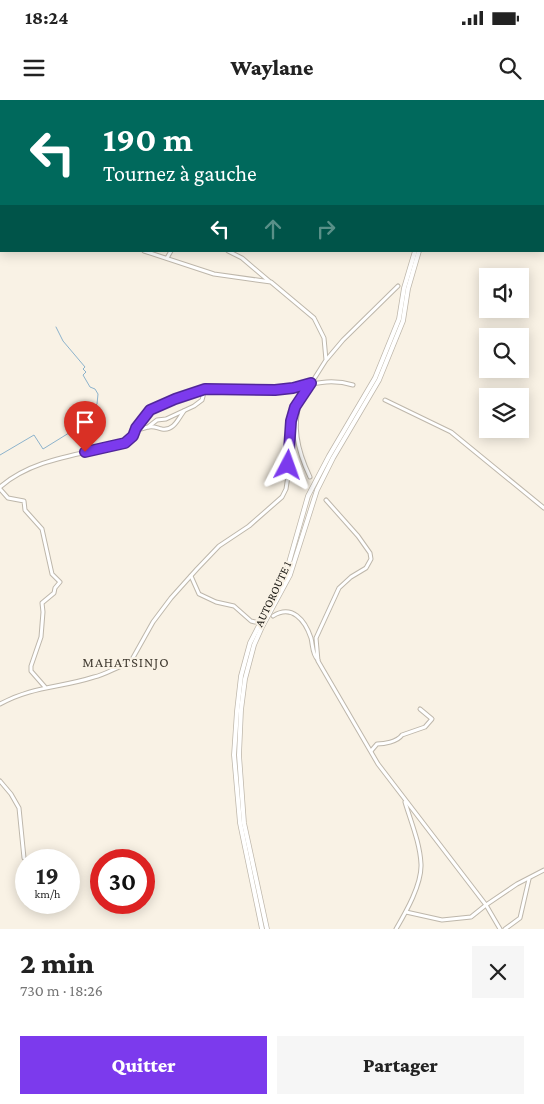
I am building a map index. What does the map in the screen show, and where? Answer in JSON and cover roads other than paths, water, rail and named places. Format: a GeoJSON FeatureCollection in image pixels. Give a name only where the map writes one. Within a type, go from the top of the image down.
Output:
{"type":"FeatureCollection","features":[{"type":"Feature","properties":{"kind":"main road","name":"AUTOROUTE 1"},"geometry":{"type":"LineString","coordinates":[[262,929],[240,823],[234,755],[236,711],[241,676],[250,643],[286,574],[308,496],[375,378],[399,320],[404,288],[415,252]]}},
{"type":"Feature","properties":{"kind":"main road","name":"AUTOROUTE 1"},"geometry":{"type":"LineString","coordinates":[[267,929],[244,823],[239,755],[245,679],[254,644],[290,575],[317,490],[333,458],[379,380],[403,321],[408,289],[419,252]]}},
{"type":"Feature","properties":{"kind":"street"},"geometry":{"type":"LineString","coordinates":[[147,252],[214,274],[272,282]]}},
{"type":"Feature","properties":{"kind":"street"},"geometry":{"type":"LineString","coordinates":[[168,258],[171,252]]}},
{"type":"Feature","properties":{"kind":"street"},"geometry":{"type":"LineString","coordinates":[[230,252],[242,258],[314,318],[324,338],[326,360]]}},
{"type":"Feature","properties":{"kind":"street"},"geometry":{"type":"LineString","coordinates":[[310,477],[298,449],[298,405],[326,360],[343,340],[398,286]]}},
{"type":"Feature","properties":{"kind":"street"},"geometry":{"type":"LineString","coordinates":[[45,687],[31,670],[31,666],[41,637],[42,603],[54,594],[55,588],[60,582],[52,574],[41,527],[25,510],[24,501],[8,498],[0,488],[20,472],[56,459],[125,443],[133,436],[133,432],[150,410],[205,389],[275,390],[334,381],[353,385]]}},
{"type":"Feature","properties":{"kind":"street"},"geometry":{"type":"LineString","coordinates":[[148,427],[157,420],[166,419],[202,400],[205,389]]}},
{"type":"Feature","properties":{"kind":"street"},"geometry":{"type":"LineString","coordinates":[[0,704],[19,695],[45,687],[94,678],[130,663],[153,622],[191,576],[219,546],[249,526],[282,497],[286,489],[288,476],[291,421],[295,407],[303,396]]}},
{"type":"Feature","properties":{"kind":"street"},"geometry":{"type":"LineString","coordinates":[[385,400],[451,432],[544,508]]}},
{"type":"Feature","properties":{"kind":"street"},"geometry":{"type":"LineString","coordinates":[[133,432],[154,426],[164,429],[170,428],[174,426],[185,410]]}},
{"type":"Feature","properties":{"kind":"street"},"geometry":{"type":"LineString","coordinates":[[318,661],[316,638],[339,588],[351,577],[366,568],[371,559],[370,553],[358,536],[326,500]]}},
{"type":"Feature","properties":{"kind":"street"},"geometry":{"type":"LineString","coordinates":[[191,576],[199,594],[216,602],[234,606],[255,622]]}},
{"type":"Feature","properties":{"kind":"street"},"geometry":{"type":"LineString","coordinates":[[273,616],[284,611],[291,612],[296,615],[307,630],[312,640],[314,656],[370,752],[486,904],[500,929]]}},
{"type":"Feature","properties":{"kind":"street"},"geometry":{"type":"LineString","coordinates":[[370,752],[376,744],[384,744],[425,727],[432,719],[420,709]]}},
{"type":"Feature","properties":{"kind":"street"},"geometry":{"type":"LineString","coordinates":[[0,781],[11,794],[18,808],[23,849]]}},
{"type":"Feature","properties":{"kind":"street"},"geometry":{"type":"LineString","coordinates":[[396,929],[406,912],[418,882],[421,864],[414,826],[405,800]]}},
{"type":"Feature","properties":{"kind":"street"},"geometry":{"type":"LineString","coordinates":[[406,912],[442,920],[471,917],[486,904],[517,884],[544,870]]}},
{"type":"Feature","properties":{"kind":"street"},"geometry":{"type":"LineString","coordinates":[[505,929],[520,918],[529,879]]}},
{"type":"Feature","properties":{"kind":"waterway"},"geometry":{"type":"LineString","coordinates":[[0,455],[34,435],[43,449],[77,428],[78,422],[97,404],[98,394],[95,389],[90,387],[83,375],[86,372],[83,369],[85,367],[63,341],[56,327]]}},
{"type":"Feature","properties":{"kind":"district","name":"MAHATSINJO"},"geometry":{"type":"Point","coordinates":[126,662]}}]}
